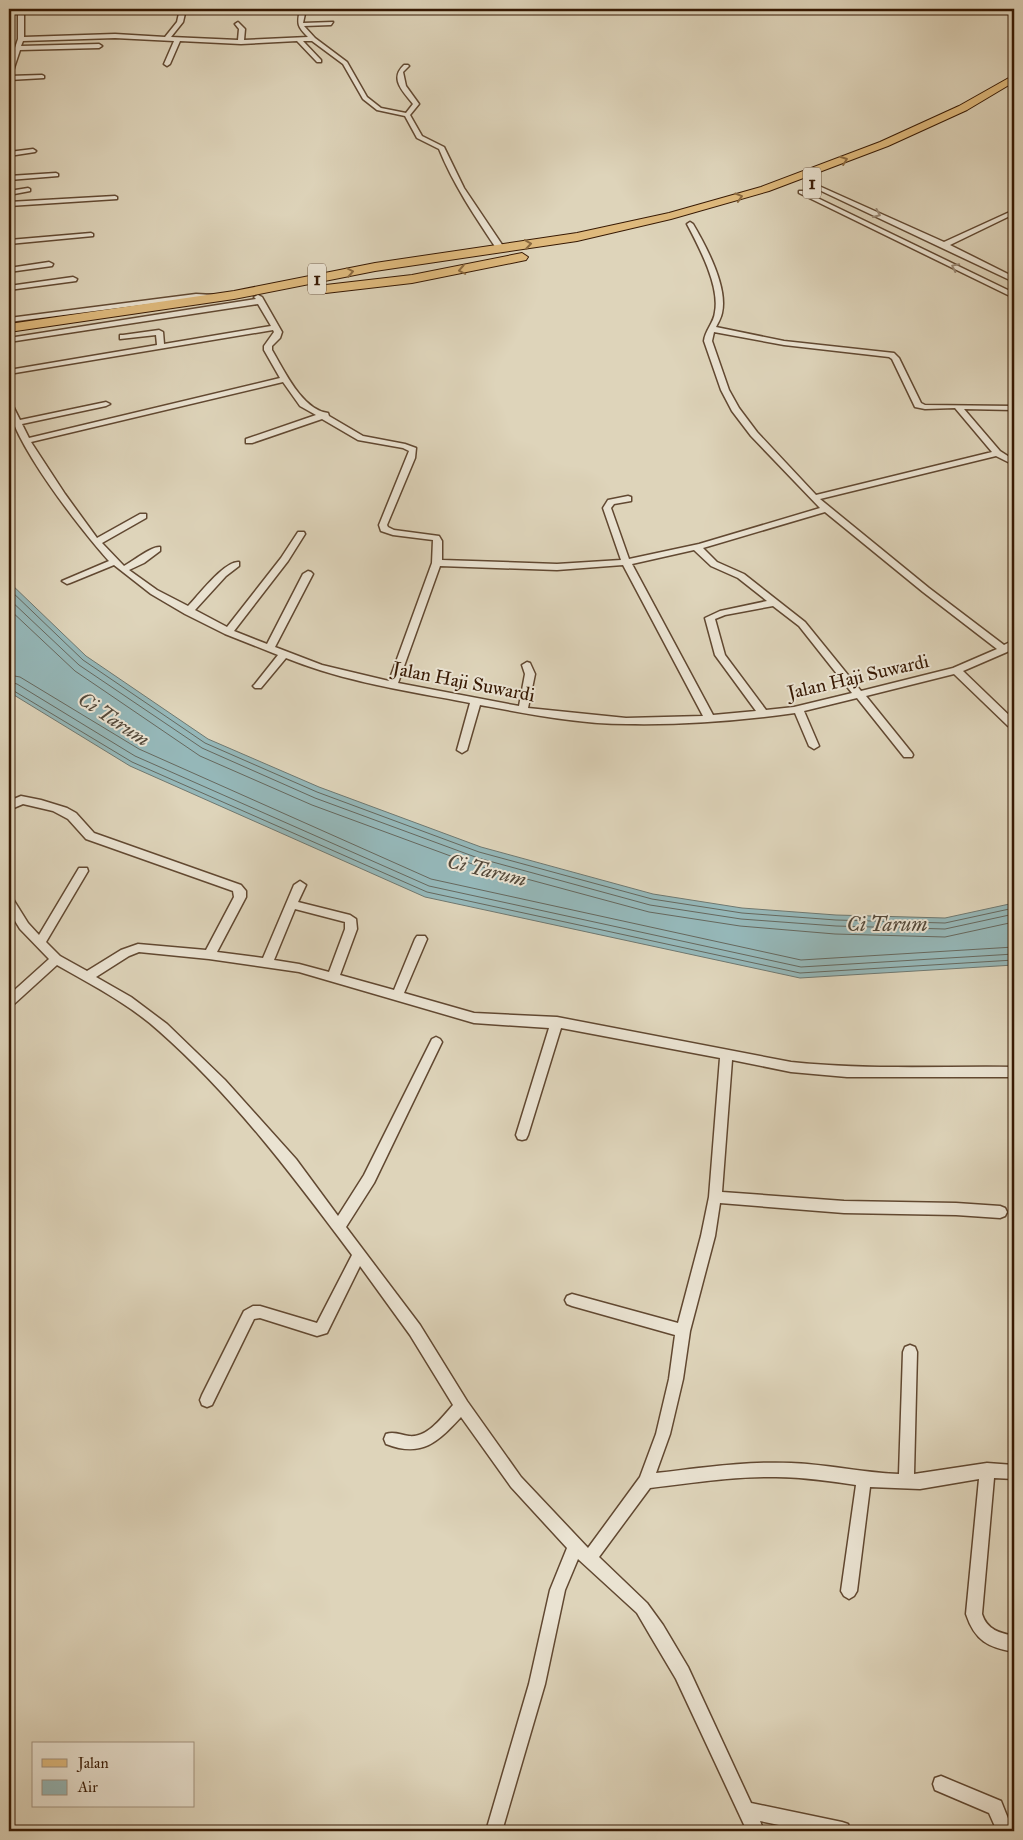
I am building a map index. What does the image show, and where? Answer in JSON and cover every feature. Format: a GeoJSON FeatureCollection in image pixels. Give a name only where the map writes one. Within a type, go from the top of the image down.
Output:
{"type":"FeatureCollection","features":[{"type":"Feature","properties":{"kind":"main road","name":"1"},"geometry":{"type":"LineString","coordinates":[[9,328],[219,297],[375,267],[577,237],[652,220],[765,189],[909,134],[972,103],[1014,78]]}},
{"type":"Feature","properties":{"kind":"main road","name":"1"},"geometry":{"type":"LineString","coordinates":[[9,333],[388,283],[596,243],[752,204],[827,177],[918,140],[984,107],[1014,88]]}},
{"type":"Feature","properties":{"kind":"main road"},"geometry":{"type":"LineString","coordinates":[[428,259],[418,264],[416,270],[430,276]]}},
{"type":"Feature","properties":{"kind":"main road"},"geometry":{"type":"LineString","coordinates":[[375,267],[401,270],[402,276],[388,283]]}},
{"type":"Feature","properties":{"kind":"street"},"geometry":{"type":"LineString","coordinates":[[21,9],[21,39],[16,61],[9,76],[42,77]]}},
{"type":"Feature","properties":{"kind":"street"},"geometry":{"type":"LineString","coordinates":[[168,38],[180,22],[183,9]]}},
{"type":"Feature","properties":{"kind":"street"},"geometry":{"type":"LineString","coordinates":[[303,9],[301,25],[313,39],[343,60],[365,98],[376,107],[407,114],[419,137],[442,148],[448,163],[479,218],[501,249]]}},
{"type":"Feature","properties":{"kind":"street"},"geometry":{"type":"LineString","coordinates":[[301,25],[331,23]]}},
{"type":"Feature","properties":{"kind":"street"},"geometry":{"type":"LineString","coordinates":[[238,24],[242,30],[241,42]]}},
{"type":"Feature","properties":{"kind":"street"},"geometry":{"type":"LineString","coordinates":[[21,39],[106,36],[241,42],[313,39]]}},
{"type":"Feature","properties":{"kind":"street"},"geometry":{"type":"LineString","coordinates":[[167,64],[178,39]]}},
{"type":"Feature","properties":{"kind":"street"},"geometry":{"type":"LineString","coordinates":[[300,41],[319,61]]}},
{"type":"Feature","properties":{"kind":"street"},"geometry":{"type":"LineString","coordinates":[[19,48],[98,46]]}},
{"type":"Feature","properties":{"kind":"street"},"geometry":{"type":"LineString","coordinates":[[406,66],[400,72],[400,78],[405,92],[416,104],[407,114]]}},
{"type":"Feature","properties":{"kind":"street"},"geometry":{"type":"LineString","coordinates":[[9,154],[33,151]]}},
{"type":"Feature","properties":{"kind":"street"},"geometry":{"type":"LineString","coordinates":[[9,178],[56,175]]}},
{"type":"Feature","properties":{"kind":"street"},"geometry":{"type":"LineString","coordinates":[[816,187],[944,245],[1014,280]]}},
{"type":"Feature","properties":{"kind":"street"},"geometry":{"type":"LineString","coordinates":[[9,193],[28,190]]}},
{"type":"Feature","properties":{"kind":"street"},"geometry":{"type":"LineString","coordinates":[[801,192],[1014,296]]}},
{"type":"Feature","properties":{"kind":"street"},"geometry":{"type":"LineString","coordinates":[[9,204],[115,198]]}},
{"type":"Feature","properties":{"kind":"street"},"geometry":{"type":"LineString","coordinates":[[944,245],[1014,212]]}},
{"type":"Feature","properties":{"kind":"street"},"geometry":{"type":"LineString","coordinates":[[690,224],[703,246],[719,301],[720,310],[708,341],[730,401],[754,434],[825,509],[1004,650]]}},
{"type":"Feature","properties":{"kind":"street"},"geometry":{"type":"LineString","coordinates":[[9,242],[91,235]]}},
{"type":"Feature","properties":{"kind":"street"},"geometry":{"type":"LineString","coordinates":[[9,270],[49,264]]}},
{"type":"Feature","properties":{"kind":"street"},"geometry":{"type":"LineString","coordinates":[[978,278],[996,270]]}},
{"type":"Feature","properties":{"kind":"street"},"geometry":{"type":"LineString","coordinates":[[9,288],[73,279]]}},
{"type":"Feature","properties":{"kind":"street"},"geometry":{"type":"LineString","coordinates":[[9,320],[196,296],[219,297]]}},
{"type":"Feature","properties":{"kind":"street"},"geometry":{"type":"LineString","coordinates":[[9,340],[259,299],[276,327],[278,335],[268,347],[285,379],[300,400],[361,438],[405,446],[412,450],[411,458],[383,525],[384,529],[393,532],[436,538],[438,542],[437,563],[392,685]]}},
{"type":"Feature","properties":{"kind":"street"},"geometry":{"type":"LineString","coordinates":[[9,372],[276,327]]}},
{"type":"Feature","properties":{"kind":"street"},"geometry":{"type":"LineString","coordinates":[[712,329],[799,345],[891,354],[895,358],[918,405],[925,407],[1014,408]]}},
{"type":"Feature","properties":{"kind":"street"},"geometry":{"type":"LineString","coordinates":[[123,337],[160,332],[161,347]]}},
{"type":"Feature","properties":{"kind":"street"},"geometry":{"type":"LineString","coordinates":[[26,440],[285,379]]}},
{"type":"Feature","properties":{"kind":"street"},"geometry":{"type":"LineString","coordinates":[[17,423],[106,404]]}},
{"type":"Feature","properties":{"kind":"street","name":"Jalan Haji Suwardi"},"geometry":{"type":"LineString","coordinates":[[9,406],[26,440],[61,495],[96,542],[123,570],[154,592],[188,612],[228,632],[319,668],[392,685],[545,714],[602,720],[710,719],[798,709],[859,695],[956,670],[1004,650],[1014,643]]}},
{"type":"Feature","properties":{"kind":"street"},"geometry":{"type":"LineString","coordinates":[[957,406],[996,453],[1014,463]]}},
{"type":"Feature","properties":{"kind":"street"},"geometry":{"type":"LineString","coordinates":[[249,440],[324,415]]}},
{"type":"Feature","properties":{"kind":"street"},"geometry":{"type":"LineString","coordinates":[[814,498],[996,453]]}},
{"type":"Feature","properties":{"kind":"street"},"geometry":{"type":"LineString","coordinates":[[628,499],[608,504],[626,562],[710,719]]}},
{"type":"Feature","properties":{"kind":"street"},"geometry":{"type":"LineString","coordinates":[[437,563],[518,566],[626,562],[695,546],[825,509]]}},
{"type":"Feature","properties":{"kind":"street"},"geometry":{"type":"LineString","coordinates":[[96,542],[143,516]]}},
{"type":"Feature","properties":{"kind":"street"},"geometry":{"type":"LineString","coordinates":[[228,632],[285,560],[301,534]]}},
{"type":"Feature","properties":{"kind":"street"},"geometry":{"type":"LineString","coordinates":[[695,546],[714,564],[741,576],[802,624],[908,755]]}},
{"type":"Feature","properties":{"kind":"street"},"geometry":{"type":"LineString","coordinates":[[123,570],[141,561],[157,549]]}},
{"type":"Feature","properties":{"kind":"street"},"geometry":{"type":"LineString","coordinates":[[67,581],[114,562]]}},
{"type":"Feature","properties":{"kind":"street"},"geometry":{"type":"LineString","coordinates":[[188,612],[236,564]]}},
{"type":"Feature","properties":{"kind":"street"},"geometry":{"type":"LineString","coordinates":[[269,649],[308,574]]}},
{"type":"Feature","properties":{"kind":"street"},"geometry":{"type":"LineString","coordinates":[[763,712],[720,655],[710,618],[723,613],[774,603]]}},
{"type":"Feature","properties":{"kind":"street"},"geometry":{"type":"LineString","coordinates":[[258,686],[283,655]]}},
{"type":"Feature","properties":{"kind":"street"},"geometry":{"type":"LineString","coordinates":[[523,710],[530,674],[527,665]]}},
{"type":"Feature","properties":{"kind":"street"},"geometry":{"type":"LineString","coordinates":[[956,670],[1012,724]]}},
{"type":"Feature","properties":{"kind":"street"},"geometry":{"type":"LineString","coordinates":[[462,750],[476,701]]}},
{"type":"Feature","properties":{"kind":"street"},"geometry":{"type":"LineString","coordinates":[[798,709],[814,746]]}},
{"type":"Feature","properties":{"kind":"street"},"geometry":{"type":"LineString","coordinates":[[9,806],[17,801],[25,800],[66,811],[74,817],[85,833],[142,856],[237,888],[240,891],[240,897],[209,955]]}},
{"type":"Feature","properties":{"kind":"street"},"geometry":{"type":"LineString","coordinates":[[40,943],[83,871]]}},
{"type":"Feature","properties":{"kind":"street"},"geometry":{"type":"LineString","coordinates":[[267,962],[300,885]]}},
{"type":"Feature","properties":{"kind":"street"},"geometry":{"type":"LineString","coordinates":[[9,902],[24,926],[56,959],[127,1000],[163,1027],[221,1084],[291,1163],[415,1330],[462,1406],[516,1482],[576,1547],[642,1608],[682,1673],[756,1831]]}},
{"type":"Feature","properties":{"kind":"street"},"geometry":{"type":"LineString","coordinates":[[291,904],[350,919],[351,929],[333,977]]}},
{"type":"Feature","properties":{"kind":"street"},"geometry":{"type":"LineString","coordinates":[[397,996],[421,939]]}},
{"type":"Feature","properties":{"kind":"street"},"geometry":{"type":"LineString","coordinates":[[87,977],[124,953],[138,948],[147,948],[267,962],[333,977],[474,1018],[501,1021],[557,1022],[817,1070],[916,1073],[1014,1072]]}},
{"type":"Feature","properties":{"kind":"street"},"geometry":{"type":"LineString","coordinates":[[9,1002],[56,959]]}},
{"type":"Feature","properties":{"kind":"street"},"geometry":{"type":"LineString","coordinates":[[522,1135],[557,1022]]}},
{"type":"Feature","properties":{"kind":"street"},"geometry":{"type":"LineString","coordinates":[[339,1226],[369,1179],[436,1042]]}},
{"type":"Feature","properties":{"kind":"street"},"geometry":{"type":"LineString","coordinates":[[589,1558],[646,1482],[663,1434],[670,1407],[683,1330],[708,1236],[715,1197],[726,1054]]}},
{"type":"Feature","properties":{"kind":"street"},"geometry":{"type":"LineString","coordinates":[[715,1197],[844,1207],[956,1209],[1000,1212]]}},
{"type":"Feature","properties":{"kind":"street"},"geometry":{"type":"LineString","coordinates":[[207,1400],[249,1315],[253,1312],[260,1312],[317,1330],[322,1328],[358,1254]]}},
{"type":"Feature","properties":{"kind":"street"},"geometry":{"type":"LineString","coordinates":[[572,1300],[683,1330]]}},
{"type":"Feature","properties":{"kind":"street"},"geometry":{"type":"LineString","coordinates":[[906,1482],[910,1352]]}},
{"type":"Feature","properties":{"kind":"street"},"geometry":{"type":"LineString","coordinates":[[391,1439],[413,1444],[423,1442],[432,1436],[462,1406]]}},
{"type":"Feature","properties":{"kind":"street"},"geometry":{"type":"LineString","coordinates":[[646,1482],[726,1472],[766,1470],[792,1470],[906,1482],[935,1481],[987,1470],[1000,1469],[1014,1472]]}},
{"type":"Feature","properties":{"kind":"street"},"geometry":{"type":"LineString","coordinates":[[987,1470],[974,1614],[977,1626],[983,1633],[992,1639],[1014,1644]]}},
{"type":"Feature","properties":{"kind":"street"},"geometry":{"type":"LineString","coordinates":[[849,1591],[864,1479]]}},
{"type":"Feature","properties":{"kind":"street"},"geometry":{"type":"LineString","coordinates":[[494,1831],[542,1664],[555,1590],[561,1574],[576,1547]]}},
{"type":"Feature","properties":{"kind":"street"},"geometry":{"type":"LineString","coordinates":[[941,1784],[995,1807],[1005,1831]]}},
{"type":"Feature","properties":{"kind":"street"},"geometry":{"type":"LineString","coordinates":[[747,1810],[842,1830]]}},
{"type":"Feature","properties":{"kind":"water","name":"Ci Tarum"},"geometry":{"type":"Polygon","coordinates":[[[9,582],[86,656],[208,739],[319,787],[481,847],[653,894],[742,908],[836,915],[945,918],[1014,903],[1014,965],[800,978],[425,897],[130,766],[9,692],[9,582]]]}}]}
